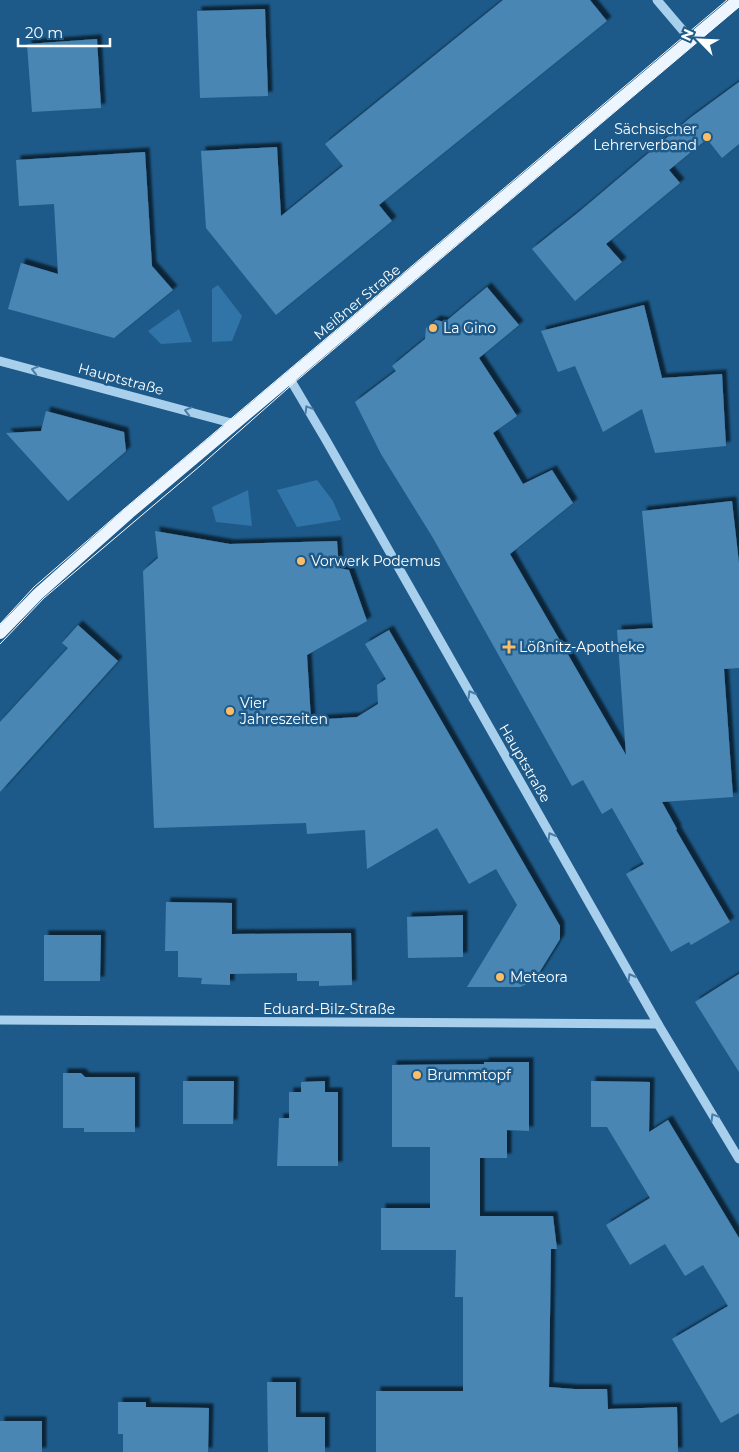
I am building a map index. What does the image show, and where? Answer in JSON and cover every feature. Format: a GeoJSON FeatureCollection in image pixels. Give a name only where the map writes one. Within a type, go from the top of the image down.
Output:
{"type":"FeatureCollection","features":[{"type":"Feature","properties":{"kind":"main road","name":"Meißner Straße"},"geometry":{"type":"LineString","coordinates":[[0,633],[38,594],[129,513],[738,0]]}},
{"type":"Feature","properties":{"kind":"street"},"geometry":{"type":"LineString","coordinates":[[657,0],[691,40]]}},
{"type":"Feature","properties":{"kind":"street","name":"Hauptstraße"},"geometry":{"type":"LineString","coordinates":[[0,361],[235,424]]}},
{"type":"Feature","properties":{"kind":"street","name":"Hauptstraße"},"geometry":{"type":"LineString","coordinates":[[290,379],[658,1024],[739,1159]]}},
{"type":"Feature","properties":{"kind":"street","name":"Eduard-Bilz-Straße"},"geometry":{"type":"LineString","coordinates":[[0,1020],[658,1024]]}},
{"type":"Feature","properties":{"kind":"shaded area"},"geometry":{"type":"Polygon","coordinates":[[[218,285],[242,316],[232,341],[212,342],[212,289],[218,285]]]}},
{"type":"Feature","properties":{"kind":"shaded area"},"geometry":{"type":"Polygon","coordinates":[[[179,309],[192,342],[161,344],[148,331],[179,309]]]}},
{"type":"Feature","properties":{"kind":"shaded area"},"geometry":{"type":"Polygon","coordinates":[[[317,480],[333,501],[341,520],[297,527],[277,490],[317,480]]]}},
{"type":"Feature","properties":{"kind":"shaded area"},"geometry":{"type":"Polygon","coordinates":[[[248,490],[252,526],[216,522],[212,507],[248,490]]]}},
{"type":"Feature","properties":{"kind":"building"},"geometry":{"type":"Polygon","coordinates":[[[503,0],[590,0],[607,21],[379,205],[392,221],[276,315],[206,228],[201,151],[277,147],[281,216],[343,166],[325,144],[503,0]]]}},
{"type":"Feature","properties":{"kind":"building"},"geometry":{"type":"Polygon","coordinates":[[[265,9],[268,96],[200,98],[197,11],[265,9]]]}},
{"type":"Feature","properties":{"kind":"building"},"geometry":{"type":"Polygon","coordinates":[[[97,39],[101,108],[32,112],[27,44],[97,39]]]}},
{"type":"Feature","properties":{"kind":"building"},"geometry":{"type":"Polygon","coordinates":[[[739,82],[739,144],[722,158],[707,139],[669,170],[680,183],[606,244],[622,262],[575,301],[532,249],[690,118],[739,82]]]}},
{"type":"Feature","properties":{"kind":"building"},"geometry":{"type":"Polygon","coordinates":[[[145,152],[152,266],[173,290],[114,338],[8,309],[21,263],[58,274],[54,204],[19,206],[16,160],[145,152]]]}},
{"type":"Feature","properties":{"kind":"building"},"geometry":{"type":"Polygon","coordinates":[[[487,287],[519,325],[479,358],[517,416],[493,433],[523,484],[552,470],[573,503],[510,554],[626,755],[617,630],[653,628],[642,511],[732,501],[739,563],[739,668],[724,669],[733,797],[662,802],[676,830],[730,922],[691,945],[689,942],[671,952],[626,874],[644,864],[612,808],[602,814],[583,780],[572,786],[433,538],[381,454],[355,402],[396,371],[392,366],[425,339],[426,328],[436,320],[445,322],[487,287]]]}},
{"type":"Feature","properties":{"kind":"building"},"geometry":{"type":"Polygon","coordinates":[[[644,305],[662,378],[722,374],[726,446],[655,453],[642,409],[603,432],[575,366],[558,372],[541,331],[644,305]]]}},
{"type":"Feature","properties":{"kind":"building"},"geometry":{"type":"Polygon","coordinates":[[[46,411],[124,432],[126,451],[68,501],[6,433],[41,431],[46,411]]]}},
{"type":"Feature","properties":{"kind":"building","name":"Vier Jahreszeiten"},"geometry":{"type":"Polygon","coordinates":[[[155,531],[230,544],[337,541],[339,568],[349,570],[367,621],[307,655],[311,720],[357,717],[378,704],[377,685],[386,679],[365,644],[389,630],[560,926],[560,939],[534,981],[520,987],[467,987],[517,905],[496,869],[469,884],[437,828],[367,869],[365,830],[307,834],[306,823],[154,828],[143,571],[158,558],[155,531]]]}},
{"type":"Feature","properties":{"kind":"building"},"geometry":{"type":"Polygon","coordinates":[[[78,625],[118,661],[0,792],[0,722],[68,648],[62,643],[78,625]]]}},
{"type":"Feature","properties":{"kind":"building"},"geometry":{"type":"Polygon","coordinates":[[[166,902],[232,903],[232,934],[351,933],[352,985],[319,986],[319,981],[297,981],[297,973],[230,974],[230,985],[201,984],[202,978],[178,977],[178,951],[165,951],[166,902]]]}},
{"type":"Feature","properties":{"kind":"building"},"geometry":{"type":"Polygon","coordinates":[[[463,915],[463,957],[408,958],[407,917],[463,915]]]}},
{"type":"Feature","properties":{"kind":"building"},"geometry":{"type":"Polygon","coordinates":[[[44,935],[101,935],[100,981],[44,981],[44,935]]]}},
{"type":"Feature","properties":{"kind":"building"},"geometry":{"type":"Polygon","coordinates":[[[739,974],[739,1072],[695,1002],[739,974]]]}},
{"type":"Feature","properties":{"kind":"building"},"geometry":{"type":"Polygon","coordinates":[[[484,1062],[529,1062],[529,1131],[507,1130],[507,1158],[480,1158],[480,1216],[553,1216],[557,1249],[551,1249],[549,1387],[607,1389],[608,1409],[677,1407],[678,1452],[376,1452],[376,1391],[463,1391],[463,1297],[455,1297],[456,1250],[381,1250],[381,1208],[430,1208],[430,1147],[392,1147],[392,1065],[484,1064],[484,1062]]]}},
{"type":"Feature","properties":{"kind":"building"},"geometry":{"type":"Polygon","coordinates":[[[63,1073],[81,1073],[85,1077],[135,1077],[135,1132],[84,1132],[84,1128],[63,1128],[63,1073]]]}},
{"type":"Feature","properties":{"kind":"building"},"geometry":{"type":"Polygon","coordinates":[[[183,1081],[234,1081],[233,1124],[183,1124],[183,1081]]]}},
{"type":"Feature","properties":{"kind":"building"},"geometry":{"type":"Polygon","coordinates":[[[325,1081],[325,1092],[338,1092],[338,1166],[277,1166],[279,1118],[289,1118],[289,1092],[301,1092],[301,1082],[325,1081]]]}},
{"type":"Feature","properties":{"kind":"building"},"geometry":{"type":"Polygon","coordinates":[[[591,1081],[650,1082],[649,1132],[668,1120],[739,1238],[739,1413],[721,1423],[672,1339],[728,1306],[703,1265],[685,1276],[665,1244],[630,1265],[606,1225],[650,1198],[607,1127],[591,1127],[591,1081]]]}},
{"type":"Feature","properties":{"kind":"building"},"geometry":{"type":"Polygon","coordinates":[[[267,1382],[296,1382],[296,1417],[325,1417],[325,1452],[268,1452],[267,1382]]]}},
{"type":"Feature","properties":{"kind":"building"},"geometry":{"type":"Polygon","coordinates":[[[118,1402],[146,1402],[146,1407],[209,1408],[208,1452],[123,1452],[123,1434],[118,1434],[118,1402]]]}},
{"type":"Feature","properties":{"kind":"building"},"geometry":{"type":"Polygon","coordinates":[[[0,1421],[42,1421],[42,1452],[0,1452],[0,1421]]]}},
{"type":"Feature","properties":{"kind":"tram line"},"geometry":{"type":"LineString","coordinates":[[0,624],[34,587],[124,509],[727,0]]}},
{"type":"Feature","properties":{"kind":"tram line"},"geometry":{"type":"LineString","coordinates":[[0,644],[44,598],[200,466],[295,382],[739,7]]}},
{"type":"Feature","properties":{"kind":"place","name":"Sächsischer Lehrerverband"},"geometry":{"type":"Point","coordinates":[707,137]}},
{"type":"Feature","properties":{"kind":"place","name":"La Gino"},"geometry":{"type":"Point","coordinates":[433,328]}},
{"type":"Feature","properties":{"kind":"place","name":"Vorwerk Podemus"},"geometry":{"type":"Point","coordinates":[301,561]}},
{"type":"Feature","properties":{"kind":"place","name":"Lößnitz-Apotheke"},"geometry":{"type":"Point","coordinates":[509,647]}},
{"type":"Feature","properties":{"kind":"place","name":"Vier Jahreszeiten"},"geometry":{"type":"Point","coordinates":[230,711]}},
{"type":"Feature","properties":{"kind":"place","name":"Meteora"},"geometry":{"type":"Point","coordinates":[500,977]}},
{"type":"Feature","properties":{"kind":"place","name":"Brummtopf"},"geometry":{"type":"Point","coordinates":[417,1075]}}]}
